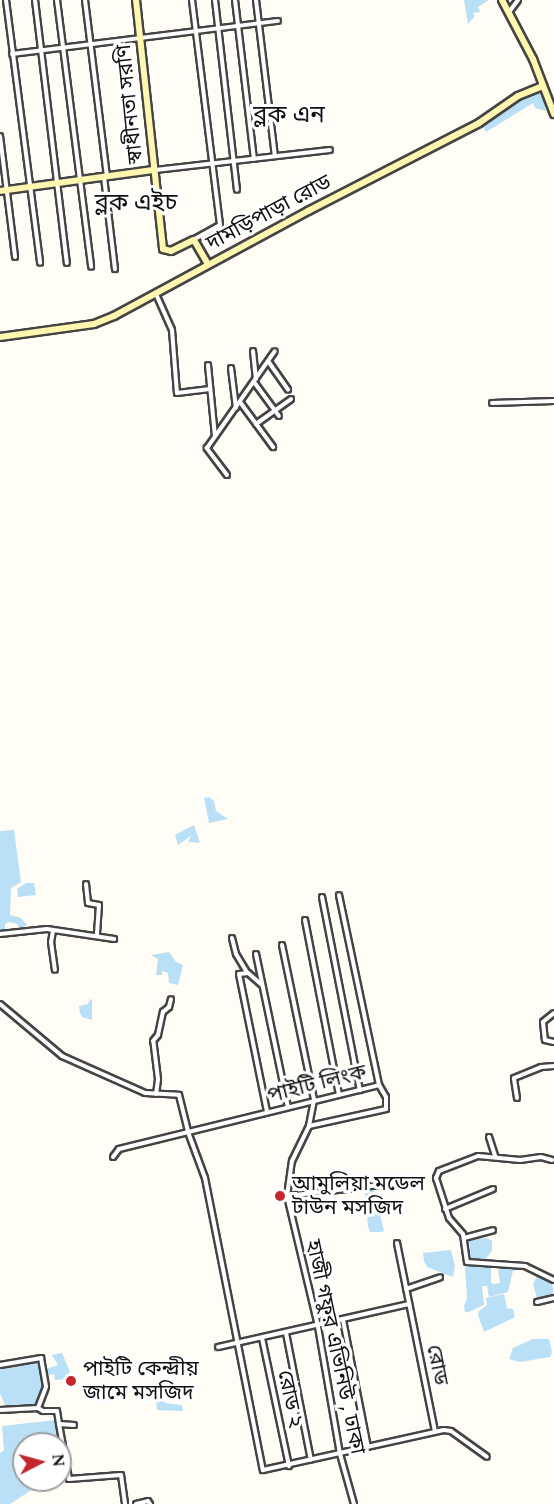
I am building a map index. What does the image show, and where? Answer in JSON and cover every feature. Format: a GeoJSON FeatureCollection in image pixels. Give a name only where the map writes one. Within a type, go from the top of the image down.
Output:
{"type":"FeatureCollection","features":[{"type":"Feature","properties":{"kind":"main road","name":"স্বাধীনতা সরণি"},"geometry":{"type":"LineString","coordinates":[[136,0],[164,250],[171,251],[193,240]]}},
{"type":"Feature","properties":{"kind":"main road"},"geometry":{"type":"LineString","coordinates":[[502,0],[533,59],[554,114]]}},
{"type":"Feature","properties":{"kind":"main road","name":"দামড়িপাড়া রোড"},"geometry":{"type":"LineString","coordinates":[[0,337],[103,321],[479,123],[518,96],[543,86]]}},
{"type":"Feature","properties":{"kind":"main road"},"geometry":{"type":"LineString","coordinates":[[3,190],[154,170]]}},
{"type":"Feature","properties":{"kind":"main road"},"geometry":{"type":"LineString","coordinates":[[193,240],[208,264]]}},
{"type":"Feature","properties":{"kind":"street"},"geometry":{"type":"LineString","coordinates":[[6,0],[40,263]]}},
{"type":"Feature","properties":{"kind":"street"},"geometry":{"type":"LineString","coordinates":[[35,0],[67,263]]}},
{"type":"Feature","properties":{"kind":"street"},"geometry":{"type":"LineString","coordinates":[[57,0],[91,267]]}},
{"type":"Feature","properties":{"kind":"street"},"geometry":{"type":"LineString","coordinates":[[85,0],[115,269]]}},
{"type":"Feature","properties":{"kind":"street"},"geometry":{"type":"LineString","coordinates":[[192,0],[220,225],[193,240]]}},
{"type":"Feature","properties":{"kind":"street"},"geometry":{"type":"LineString","coordinates":[[214,0],[237,190]]}},
{"type":"Feature","properties":{"kind":"street"},"geometry":{"type":"LineString","coordinates":[[235,0],[254,159]]}},
{"type":"Feature","properties":{"kind":"street"},"geometry":{"type":"LineString","coordinates":[[255,0],[275,156]]}},
{"type":"Feature","properties":{"kind":"street"},"geometry":{"type":"LineString","coordinates":[[509,12],[518,0]]}},
{"type":"Feature","properties":{"kind":"street"},"geometry":{"type":"LineString","coordinates":[[12,54],[278,21]]}},
{"type":"Feature","properties":{"kind":"street"},"geometry":{"type":"LineString","coordinates":[[0,136],[3,190],[15,257]]}},
{"type":"Feature","properties":{"kind":"street"},"geometry":{"type":"LineString","coordinates":[[154,170],[330,150]]}},
{"type":"Feature","properties":{"kind":"street"},"geometry":{"type":"LineString","coordinates":[[156,293],[172,330],[177,393],[210,389]]}},
{"type":"Feature","properties":{"kind":"street"},"geometry":{"type":"LineString","coordinates":[[253,351],[255,380],[279,416]]}},
{"type":"Feature","properties":{"kind":"street"},"geometry":{"type":"LineString","coordinates":[[227,476],[207,448],[275,351]]}},
{"type":"Feature","properties":{"kind":"street"},"geometry":{"type":"LineString","coordinates":[[268,362],[288,390]]}},
{"type":"Feature","properties":{"kind":"street"},"geometry":{"type":"LineString","coordinates":[[208,366],[215,437]]}},
{"type":"Feature","properties":{"kind":"street"},"geometry":{"type":"LineString","coordinates":[[231,368],[236,408]]}},
{"type":"Feature","properties":{"kind":"street"},"geometry":{"type":"LineString","coordinates":[[256,424],[291,399]]}},
{"type":"Feature","properties":{"kind":"street"},"geometry":{"type":"LineString","coordinates":[[492,403],[554,401]]}},
{"type":"Feature","properties":{"kind":"street"},"geometry":{"type":"LineString","coordinates":[[240,402],[273,447]]}},
{"type":"Feature","properties":{"kind":"street"},"geometry":{"type":"LineString","coordinates":[[86,884],[88,903],[99,905],[97,935]]}},
{"type":"Feature","properties":{"kind":"street","name":"পাইটি লিংক"},"geometry":{"type":"LineString","coordinates":[[113,1157],[119,1149],[379,1085],[339,895]]}},
{"type":"Feature","properties":{"kind":"street"},"geometry":{"type":"LineString","coordinates":[[322,897],[360,1090]]}},
{"type":"Feature","properties":{"kind":"street"},"geometry":{"type":"LineString","coordinates":[[305,920],[339,1095]]}},
{"type":"Feature","properties":{"kind":"street"},"geometry":{"type":"LineString","coordinates":[[0,934],[47,928],[53,931],[114,939]]}},
{"type":"Feature","properties":{"kind":"street"},"geometry":{"type":"LineString","coordinates":[[53,931],[51,942],[55,970]]}},
{"type":"Feature","properties":{"kind":"street"},"geometry":{"type":"LineString","coordinates":[[232,938],[236,954],[248,973],[262,985]]}},
{"type":"Feature","properties":{"kind":"street"},"geometry":{"type":"LineString","coordinates":[[282,945],[314,1100],[309,1126],[292,1161],[287,1196],[422,1180]]}},
{"type":"Feature","properties":{"kind":"street"},"geometry":{"type":"LineString","coordinates":[[256,954],[288,1107]]}},
{"type":"Feature","properties":{"kind":"street"},"geometry":{"type":"LineString","coordinates":[[248,973],[239,974],[267,1112]]}},
{"type":"Feature","properties":{"kind":"street"},"geometry":{"type":"LineString","coordinates":[[156,1094],[158,1079],[153,1041],[158,1035],[163,1012],[169,1007],[171,999]]}},
{"type":"Feature","properties":{"kind":"street"},"geometry":{"type":"LineString","coordinates":[[0,1004],[62,1056],[122,1085],[156,1094],[179,1095],[188,1132],[205,1178],[263,1470],[289,1466],[435,1431],[451,1431],[487,1457]]}},
{"type":"Feature","properties":{"kind":"street"},"geometry":{"type":"LineString","coordinates":[[554,1013],[543,1022],[545,1040],[554,1042]]}},
{"type":"Feature","properties":{"kind":"street"},"geometry":{"type":"LineString","coordinates":[[518,1098],[514,1078],[542,1067],[554,1066]]}},
{"type":"Feature","properties":{"kind":"street"},"geometry":{"type":"LineString","coordinates":[[309,1126],[386,1109],[386,1098],[379,1085]]}},
{"type":"Feature","properties":{"kind":"street"},"geometry":{"type":"LineString","coordinates":[[489,1137],[495,1156]]}},
{"type":"Feature","properties":{"kind":"street"},"geometry":{"type":"LineString","coordinates":[[552,1160],[478,1156],[439,1171],[436,1178],[445,1209],[465,1238],[467,1262],[525,1266],[554,1280]]}},
{"type":"Feature","properties":{"kind":"street"},"geometry":{"type":"LineString","coordinates":[[445,1209],[493,1189]]}},
{"type":"Feature","properties":{"kind":"street","name":"হাজী গফুর এভিনিউ , ঢাকা"},"geometry":{"type":"LineString","coordinates":[[287,1196],[318,1326],[340,1454],[354,1504]]}},
{"type":"Feature","properties":{"kind":"street"},"geometry":{"type":"LineString","coordinates":[[465,1238],[493,1230]]}},
{"type":"Feature","properties":{"kind":"street","name":"রোড"},"geometry":{"type":"LineString","coordinates":[[397,1243],[435,1431]]}},
{"type":"Feature","properties":{"kind":"street"},"geometry":{"type":"LineString","coordinates":[[406,1289],[440,1277]]}},
{"type":"Feature","properties":{"kind":"street"},"geometry":{"type":"LineString","coordinates":[[537,1302],[554,1298]]}},
{"type":"Feature","properties":{"kind":"street"},"geometry":{"type":"LineString","coordinates":[[218,1347],[409,1304]]}},
{"type":"Feature","properties":{"kind":"street"},"geometry":{"type":"LineString","coordinates":[[343,1320],[368,1447]]}},
{"type":"Feature","properties":{"kind":"street"},"geometry":{"type":"LineString","coordinates":[[285,1333],[311,1460]]}},
{"type":"Feature","properties":{"kind":"street","name":"রোড ২"},"geometry":{"type":"LineString","coordinates":[[262,1338],[289,1466]]}},
{"type":"Feature","properties":{"kind":"street"},"geometry":{"type":"LineString","coordinates":[[0,1365],[41,1358],[46,1387],[38,1408]]}},
{"type":"Feature","properties":{"kind":"street"},"geometry":{"type":"LineString","coordinates":[[0,1410],[38,1408],[43,1411],[57,1411],[69,1479],[121,1475],[125,1504]]}},
{"type":"Feature","properties":{"kind":"street"},"geometry":{"type":"LineString","coordinates":[[59,1424],[74,1425]]}},
{"type":"Feature","properties":{"kind":"street"},"geometry":{"type":"LineString","coordinates":[[136,1504],[148,1501],[150,1504]]}},
{"type":"Feature","properties":{"kind":"water"},"geometry":{"type":"Polygon","coordinates":[[[464,0],[489,0],[478,7],[480,12],[473,13],[475,16],[468,24],[464,0]]]}},
{"type":"Feature","properties":{"kind":"water"},"geometry":{"type":"Polygon","coordinates":[[[538,92],[543,97],[546,111],[535,108],[533,103],[486,132],[483,126],[514,103],[538,92]]]}},
{"type":"Feature","properties":{"kind":"water"},"geometry":{"type":"Polygon","coordinates":[[[209,797],[214,801],[216,811],[228,819],[209,823],[204,798],[209,797]]]}},
{"type":"Feature","properties":{"kind":"water"},"geometry":{"type":"Polygon","coordinates":[[[194,825],[200,843],[188,842],[191,836],[178,845],[175,835],[194,825]]]}},
{"type":"Feature","properties":{"kind":"water"},"geometry":{"type":"Polygon","coordinates":[[[14,830],[21,882],[11,888],[10,915],[21,918],[27,925],[20,929],[17,924],[9,922],[5,924],[5,931],[0,931],[0,831],[14,830]]]}},
{"type":"Feature","properties":{"kind":"water"},"geometry":{"type":"Polygon","coordinates":[[[26,883],[34,883],[36,895],[18,897],[17,889],[26,883]]]}},
{"type":"Feature","properties":{"kind":"water"},"geometry":{"type":"Polygon","coordinates":[[[169,952],[176,962],[183,965],[178,985],[169,983],[168,973],[162,971],[162,975],[156,975],[158,959],[151,955],[169,952]]]}},
{"type":"Feature","properties":{"kind":"water"},"geometry":{"type":"Polygon","coordinates":[[[90,999],[92,1000],[92,1020],[82,1017],[79,1006],[88,1004],[90,999]]]}},
{"type":"Feature","properties":{"kind":"water"},"geometry":{"type":"Polygon","coordinates":[[[374,1189],[384,1231],[381,1232],[370,1232],[368,1226],[365,1191],[374,1189]]]}},
{"type":"Feature","properties":{"kind":"water"},"geometry":{"type":"Polygon","coordinates":[[[487,1238],[492,1241],[492,1251],[484,1261],[474,1262],[471,1258],[469,1240],[487,1238]]]}},
{"type":"Feature","properties":{"kind":"water"},"geometry":{"type":"Polygon","coordinates":[[[451,1250],[455,1266],[453,1277],[427,1267],[423,1253],[451,1250]]]}},
{"type":"Feature","properties":{"kind":"water"},"geometry":{"type":"Polygon","coordinates":[[[465,1266],[491,1268],[491,1283],[494,1284],[500,1283],[498,1270],[507,1267],[517,1270],[513,1271],[508,1292],[489,1297],[487,1286],[482,1286],[484,1305],[465,1312],[464,1306],[467,1298],[465,1266]]]}},
{"type":"Feature","properties":{"kind":"water"},"geometry":{"type":"Polygon","coordinates":[[[537,1276],[552,1282],[554,1297],[537,1298],[533,1284],[537,1276]]]}},
{"type":"Feature","properties":{"kind":"water"},"geometry":{"type":"Polygon","coordinates":[[[504,1294],[507,1308],[513,1309],[515,1317],[484,1332],[478,1315],[479,1311],[487,1305],[486,1298],[504,1294]]]}},
{"type":"Feature","properties":{"kind":"water"},"geometry":{"type":"Polygon","coordinates":[[[533,1339],[549,1339],[552,1352],[550,1357],[520,1362],[509,1359],[513,1348],[533,1339]]]}},
{"type":"Feature","properties":{"kind":"water"},"geometry":{"type":"Polygon","coordinates":[[[62,1353],[70,1372],[67,1379],[55,1380],[54,1374],[44,1376],[43,1370],[58,1365],[52,1355],[62,1353]]]}},
{"type":"Feature","properties":{"kind":"water"},"geometry":{"type":"Polygon","coordinates":[[[38,1360],[43,1387],[38,1404],[6,1407],[0,1394],[0,1367],[38,1360]]]}},
{"type":"Feature","properties":{"kind":"water"},"geometry":{"type":"Polygon","coordinates":[[[162,1395],[165,1403],[182,1405],[183,1411],[157,1410],[156,1402],[162,1395]]]}},
{"type":"Feature","properties":{"kind":"water"},"geometry":{"type":"Polygon","coordinates":[[[56,1420],[58,1432],[12,1432],[12,1492],[28,1492],[10,1504],[0,1504],[0,1453],[4,1450],[2,1426],[56,1420]]]}},
{"type":"Feature","properties":{"kind":"place","name":"আমুলিয়া মডেল টাউন মসজিদ"},"geometry":{"type":"Point","coordinates":[280,1196]}},
{"type":"Feature","properties":{"kind":"place","name":"পাইটি কেন্দ্রীয় জামে মসজিদ"},"geometry":{"type":"Point","coordinates":[71,1381]}},
{"type":"Feature","properties":{"kind":"district","name":"ব্লক এন"},"geometry":{"type":"Point","coordinates":[289,116]}},
{"type":"Feature","properties":{"kind":"district","name":"ব্লক এইচ"},"geometry":{"type":"Point","coordinates":[136,204]}}]}
